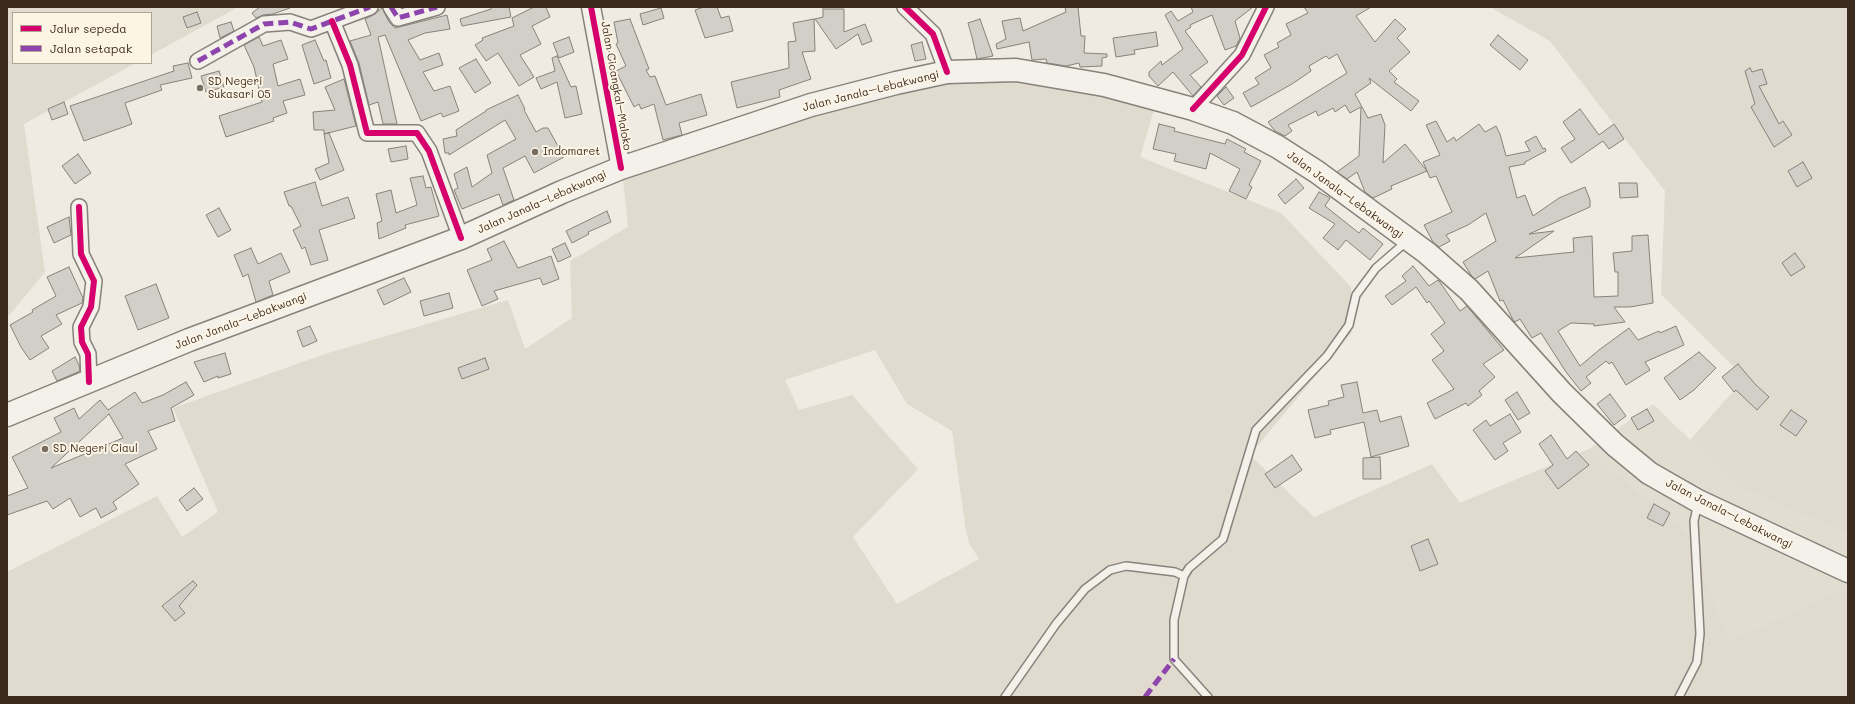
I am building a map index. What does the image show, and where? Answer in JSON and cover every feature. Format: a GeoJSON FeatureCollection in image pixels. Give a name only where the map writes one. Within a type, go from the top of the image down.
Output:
{"type":"FeatureCollection","features":[{"type":"Feature","properties":{"kind":"main road","name":"Jalan Janala–Lebakwangi"},"geometry":{"type":"LineString","coordinates":[[7,415],[189,340],[461,238],[562,192],[621,168],[811,105],[947,72],[1016,70],[1104,85],[1193,108],[1233,123],[1278,147],[1317,172],[1427,253],[1469,290],[1562,393],[1615,445],[1649,473],[1698,501],[1848,571]]}},
{"type":"Feature","properties":{"kind":"street"},"geometry":{"type":"LineString","coordinates":[[198,61],[264,24],[290,22],[311,29],[370,7]]}},
{"type":"Feature","properties":{"kind":"street"},"geometry":{"type":"LineString","coordinates":[[391,7],[398,18],[437,7]]}},
{"type":"Feature","properties":{"kind":"street","name":"Jalan Cicangkal–Maloko"},"geometry":{"type":"LineString","coordinates":[[591,7],[621,168]]}},
{"type":"Feature","properties":{"kind":"street"},"geometry":{"type":"LineString","coordinates":[[905,7],[933,34],[947,72]]}},
{"type":"Feature","properties":{"kind":"street"},"geometry":{"type":"LineString","coordinates":[[1193,108],[1242,55],[1266,7]]}},
{"type":"Feature","properties":{"kind":"street"},"geometry":{"type":"LineString","coordinates":[[332,21],[350,65],[367,133],[417,133],[429,151],[461,238]]}},
{"type":"Feature","properties":{"kind":"street"},"geometry":{"type":"LineString","coordinates":[[79,207],[81,254],[94,281],[91,307],[81,327],[82,342],[88,354],[89,382]]}},
{"type":"Feature","properties":{"kind":"lane"},"geometry":{"type":"LineString","coordinates":[[1208,697],[1174,659],[1174,620],[1184,576],[1189,568],[1223,539],[1256,430],[1327,356],[1349,325],[1356,295],[1376,268],[1408,240]]}},
{"type":"Feature","properties":{"kind":"lane"},"geometry":{"type":"LineString","coordinates":[[1679,697],[1697,662],[1700,634],[1694,521],[1698,501]]}},
{"type":"Feature","properties":{"kind":"lane"},"geometry":{"type":"LineString","coordinates":[[1006,697],[1056,624],[1085,589],[1110,570],[1126,566],[1175,572],[1184,576]]}},
{"type":"Feature","properties":{"kind":"shaded area"},"geometry":{"type":"Polygon","coordinates":[[[7,7],[238,7],[152,54],[152,12],[12,12],[12,64],[134,64],[24,124],[45,272],[7,318],[7,7]]]}},
{"type":"Feature","properties":{"kind":"shaded area"},"geometry":{"type":"Polygon","coordinates":[[[1490,7],[1848,7],[1848,534],[1740,488],[1690,440],[1745,378],[1661,294],[1665,191],[1550,41],[1490,7]]]}},
{"type":"Feature","properties":{"kind":"shaded area"},"geometry":{"type":"Polygon","coordinates":[[[951,76],[1058,81],[1156,103],[1140,157],[1281,213],[1351,287],[1352,332],[1250,455],[1314,517],[1432,464],[1460,503],[1589,449],[1689,535],[1730,640],[1848,587],[1848,697],[7,697],[7,572],[157,496],[182,537],[218,512],[173,408],[325,354],[508,300],[525,349],[572,318],[570,261],[628,227],[622,171],[951,76]],[[875,350],[785,380],[799,410],[852,395],[918,469],[853,537],[897,604],[979,559],[969,543],[966,531],[952,431],[907,404],[875,350]]]}},
{"type":"Feature","properties":{"kind":"shaded area"},"geometry":{"type":"Polygon","coordinates":[[[1653,404],[1740,488],[1848,534],[1848,587],[1730,640],[1689,535],[1589,449],[1653,404]]]}},
{"type":"Feature","properties":{"kind":"building"},"geometry":{"type":"Polygon","coordinates":[[[260,7],[290,8],[256,18],[252,13],[260,7]]]}},
{"type":"Feature","properties":{"kind":"building"},"geometry":{"type":"Polygon","coordinates":[[[491,7],[509,7],[511,17],[462,26],[460,19],[491,9],[491,7]]]}},
{"type":"Feature","properties":{"kind":"building"},"geometry":{"type":"Polygon","coordinates":[[[534,7],[546,7],[550,17],[532,26],[541,44],[520,55],[534,77],[519,86],[498,53],[486,61],[475,45],[483,40],[482,38],[514,26],[512,18],[534,7]]]}},
{"type":"Feature","properties":{"kind":"building"},"geometry":{"type":"Polygon","coordinates":[[[704,7],[717,7],[721,18],[729,16],[733,31],[705,38],[695,10],[704,7]]]}},
{"type":"Feature","properties":{"kind":"building"},"geometry":{"type":"Polygon","coordinates":[[[1065,7],[1078,7],[1081,36],[1085,36],[1084,53],[1107,54],[1107,57],[1102,58],[1102,66],[1080,67],[1079,63],[1066,66],[1047,63],[1046,59],[1032,60],[1029,42],[997,49],[996,44],[1006,39],[1002,21],[1020,18],[1023,31],[1066,12],[1065,7]]]}},
{"type":"Feature","properties":{"kind":"building"},"geometry":{"type":"Polygon","coordinates":[[[1191,7],[1253,7],[1235,21],[1240,38],[1236,46],[1225,50],[1212,15],[1190,25],[1191,27],[1185,31],[1208,62],[1190,75],[1201,87],[1193,96],[1173,72],[1158,86],[1149,76],[1149,72],[1161,61],[1162,65],[1183,49],[1165,15],[1171,11],[1178,21],[1193,12],[1191,7]]]}},
{"type":"Feature","properties":{"kind":"building"},"geometry":{"type":"Polygon","coordinates":[[[1304,7],[1371,7],[1356,16],[1375,42],[1395,19],[1406,29],[1397,38],[1410,52],[1389,71],[1397,79],[1394,82],[1419,101],[1411,111],[1369,78],[1371,83],[1355,94],[1368,118],[1381,114],[1385,125],[1383,163],[1405,144],[1427,171],[1391,186],[1392,189],[1373,198],[1365,192],[1357,172],[1347,179],[1337,172],[1359,156],[1361,107],[1350,113],[1345,105],[1335,112],[1333,108],[1318,116],[1316,111],[1288,125],[1292,131],[1285,136],[1275,131],[1268,122],[1347,73],[1337,54],[1329,59],[1326,56],[1309,66],[1311,71],[1292,84],[1251,107],[1243,93],[1259,84],[1255,78],[1271,68],[1264,55],[1279,47],[1277,43],[1291,35],[1286,24],[1308,13],[1304,7]]]}},
{"type":"Feature","properties":{"kind":"building"},"geometry":{"type":"Polygon","coordinates":[[[382,8],[389,22],[395,28],[447,15],[450,29],[425,33],[408,40],[420,60],[439,53],[443,65],[423,72],[434,91],[450,86],[459,111],[443,117],[441,113],[421,121],[385,35],[378,37],[397,124],[383,124],[378,102],[369,105],[359,63],[350,41],[371,35],[365,19],[382,8]]]}},
{"type":"Feature","properties":{"kind":"building"},"geometry":{"type":"Polygon","coordinates":[[[661,8],[664,18],[643,25],[640,14],[661,8]]]}},
{"type":"Feature","properties":{"kind":"building"},"geometry":{"type":"Polygon","coordinates":[[[823,9],[844,9],[844,32],[865,24],[872,41],[862,45],[858,34],[836,49],[815,19],[823,17],[823,9]]]}},
{"type":"Feature","properties":{"kind":"building"},"geometry":{"type":"Polygon","coordinates":[[[197,12],[201,23],[187,28],[183,17],[197,12]]]}},
{"type":"Feature","properties":{"kind":"building"},"geometry":{"type":"Polygon","coordinates":[[[630,19],[649,69],[646,70],[650,77],[655,76],[666,105],[701,94],[707,115],[679,123],[682,135],[663,140],[654,104],[641,109],[639,104],[634,107],[616,71],[626,66],[616,44],[618,43],[614,22],[630,19]]]}},
{"type":"Feature","properties":{"kind":"building"},"geometry":{"type":"Polygon","coordinates":[[[814,19],[815,51],[802,52],[811,79],[779,90],[780,97],[737,108],[731,82],[789,68],[788,42],[796,41],[793,23],[814,19]]]}},
{"type":"Feature","properties":{"kind":"building"},"geometry":{"type":"Polygon","coordinates":[[[980,19],[993,56],[977,59],[968,23],[980,19]]]}},
{"type":"Feature","properties":{"kind":"building"},"geometry":{"type":"Polygon","coordinates":[[[231,22],[234,31],[220,38],[217,26],[231,22]]]}},
{"type":"Feature","properties":{"kind":"building"},"geometry":{"type":"Polygon","coordinates":[[[1156,32],[1158,46],[1134,50],[1135,54],[1116,57],[1113,38],[1156,32]]]}},
{"type":"Feature","properties":{"kind":"building"},"geometry":{"type":"Polygon","coordinates":[[[1498,35],[1528,60],[1520,70],[1490,45],[1498,35]]]}},
{"type":"Feature","properties":{"kind":"building"},"geometry":{"type":"Polygon","coordinates":[[[259,37],[263,46],[281,40],[288,59],[273,64],[278,86],[300,79],[305,95],[283,101],[287,113],[273,118],[274,121],[226,137],[219,116],[262,102],[254,67],[244,45],[259,37]]]}},
{"type":"Feature","properties":{"kind":"building"},"geometry":{"type":"Polygon","coordinates":[[[569,37],[574,52],[559,58],[553,43],[569,37]]]}},
{"type":"Feature","properties":{"kind":"building"},"geometry":{"type":"Polygon","coordinates":[[[315,40],[324,61],[326,60],[331,78],[314,84],[302,45],[315,40]]]}},
{"type":"Feature","properties":{"kind":"building"},"geometry":{"type":"Polygon","coordinates":[[[922,42],[926,59],[915,61],[911,45],[922,42]]]}},
{"type":"Feature","properties":{"kind":"building"},"geometry":{"type":"Polygon","coordinates":[[[557,56],[571,87],[576,86],[582,114],[565,118],[557,82],[541,89],[536,78],[555,71],[552,58],[557,56]]]}},
{"type":"Feature","properties":{"kind":"building"},"geometry":{"type":"Polygon","coordinates":[[[476,59],[491,83],[475,93],[459,68],[476,59]]]}},
{"type":"Feature","properties":{"kind":"building"},"geometry":{"type":"Polygon","coordinates":[[[188,63],[192,78],[160,85],[162,90],[125,103],[132,124],[84,141],[70,106],[174,71],[173,66],[188,63]]]}},
{"type":"Feature","properties":{"kind":"building"},"geometry":{"type":"Polygon","coordinates":[[[1750,68],[1752,72],[1762,69],[1767,84],[1759,86],[1779,124],[1783,121],[1792,135],[1774,147],[1751,107],[1755,104],[1745,71],[1750,68]]]}},
{"type":"Feature","properties":{"kind":"building"},"geometry":{"type":"Polygon","coordinates":[[[219,71],[224,87],[206,92],[201,76],[219,71]]]}},
{"type":"Feature","properties":{"kind":"building"},"geometry":{"type":"Polygon","coordinates":[[[344,79],[356,126],[324,134],[324,130],[314,130],[313,112],[335,110],[325,87],[344,79]]]}},
{"type":"Feature","properties":{"kind":"building"},"geometry":{"type":"Polygon","coordinates":[[[1226,87],[1234,98],[1224,105],[1217,96],[1226,87]]]}},
{"type":"Feature","properties":{"kind":"building"},"geometry":{"type":"Polygon","coordinates":[[[518,95],[536,132],[543,128],[548,128],[564,157],[534,173],[525,156],[503,168],[514,200],[503,205],[499,194],[462,209],[454,190],[458,188],[454,174],[467,167],[472,187],[492,173],[487,155],[516,139],[505,120],[449,155],[449,153],[445,153],[443,139],[457,136],[456,130],[486,110],[518,95]]]}},
{"type":"Feature","properties":{"kind":"building"},"geometry":{"type":"Polygon","coordinates":[[[64,102],[68,114],[52,120],[48,109],[64,102]]]}},
{"type":"Feature","properties":{"kind":"building"},"geometry":{"type":"Polygon","coordinates":[[[1580,109],[1599,135],[1614,124],[1624,139],[1609,149],[1603,141],[1571,163],[1561,148],[1575,139],[1563,122],[1580,109]]]}},
{"type":"Feature","properties":{"kind":"building"},"geometry":{"type":"Polygon","coordinates":[[[1436,121],[1447,142],[1454,137],[1456,141],[1479,124],[1485,132],[1496,126],[1500,134],[1506,156],[1530,151],[1525,142],[1536,136],[1543,149],[1545,148],[1546,151],[1525,162],[1525,164],[1509,167],[1517,198],[1525,195],[1533,216],[1559,198],[1585,187],[1590,200],[1590,207],[1529,234],[1554,231],[1515,258],[1574,252],[1573,238],[1592,236],[1594,297],[1618,296],[1618,272],[1615,272],[1613,253],[1632,251],[1632,236],[1648,235],[1653,303],[1630,307],[1614,307],[1625,322],[1594,326],[1594,324],[1571,323],[1558,331],[1580,366],[1629,328],[1638,340],[1676,326],[1684,345],[1645,362],[1650,370],[1626,385],[1612,362],[1609,364],[1606,361],[1586,377],[1591,383],[1581,391],[1566,372],[1541,333],[1532,338],[1520,319],[1515,322],[1503,300],[1500,301],[1488,271],[1475,279],[1463,262],[1496,241],[1486,213],[1468,225],[1446,235],[1450,241],[1439,247],[1433,242],[1424,225],[1452,212],[1436,176],[1430,178],[1423,162],[1440,155],[1426,125],[1436,121]]]}},
{"type":"Feature","properties":{"kind":"building"},"geometry":{"type":"Polygon","coordinates":[[[1159,124],[1175,128],[1174,131],[1225,144],[1227,139],[1246,149],[1244,152],[1261,161],[1249,185],[1252,187],[1246,199],[1229,191],[1240,169],[1210,153],[1206,169],[1174,161],[1176,154],[1153,149],[1159,124]]]}},
{"type":"Feature","properties":{"kind":"building"},"geometry":{"type":"Polygon","coordinates":[[[329,133],[344,170],[320,180],[315,169],[329,163],[324,134],[329,133]]]}},
{"type":"Feature","properties":{"kind":"building"},"geometry":{"type":"Polygon","coordinates":[[[406,146],[408,159],[391,162],[388,149],[406,146]]]}},
{"type":"Feature","properties":{"kind":"building"},"geometry":{"type":"Polygon","coordinates":[[[78,154],[91,173],[75,184],[62,166],[78,154]]]}},
{"type":"Feature","properties":{"kind":"building"},"geometry":{"type":"Polygon","coordinates":[[[1803,162],[1812,178],[1797,187],[1788,171],[1803,162]]]}},
{"type":"Feature","properties":{"kind":"building"},"geometry":{"type":"Polygon","coordinates":[[[423,176],[426,188],[431,187],[439,216],[405,225],[406,228],[379,239],[377,223],[382,221],[376,194],[391,190],[396,213],[417,205],[410,178],[423,176]]]}},
{"type":"Feature","properties":{"kind":"building"},"geometry":{"type":"Polygon","coordinates":[[[1296,179],[1304,188],[1285,204],[1278,195],[1296,179]]]}},
{"type":"Feature","properties":{"kind":"building"},"geometry":{"type":"Polygon","coordinates":[[[315,182],[322,206],[348,197],[355,218],[319,230],[328,260],[311,265],[305,247],[302,249],[293,230],[301,226],[291,206],[289,206],[284,192],[315,182]]]}},
{"type":"Feature","properties":{"kind":"building"},"geometry":{"type":"Polygon","coordinates":[[[1619,183],[1637,183],[1638,197],[1620,198],[1619,183]]]}},
{"type":"Feature","properties":{"kind":"building"},"geometry":{"type":"Polygon","coordinates":[[[1319,192],[1330,198],[1325,206],[1359,233],[1363,228],[1383,244],[1370,260],[1346,240],[1338,250],[1323,238],[1335,224],[1309,208],[1319,192]]]}},
{"type":"Feature","properties":{"kind":"building"},"geometry":{"type":"Polygon","coordinates":[[[219,208],[231,230],[218,237],[206,215],[219,208]]]}},
{"type":"Feature","properties":{"kind":"building"},"geometry":{"type":"Polygon","coordinates":[[[607,211],[611,222],[588,232],[589,234],[572,243],[566,231],[607,211]]]}},
{"type":"Feature","properties":{"kind":"building"},"geometry":{"type":"Polygon","coordinates":[[[69,217],[71,235],[54,243],[47,227],[69,217]]]}},
{"type":"Feature","properties":{"kind":"building"},"geometry":{"type":"Polygon","coordinates":[[[504,241],[518,268],[551,256],[559,279],[543,285],[540,278],[494,291],[498,299],[482,306],[467,270],[492,260],[487,249],[504,241]]]}},
{"type":"Feature","properties":{"kind":"building"},"geometry":{"type":"Polygon","coordinates":[[[565,243],[571,256],[558,262],[552,249],[565,243]]]}},
{"type":"Feature","properties":{"kind":"building"},"geometry":{"type":"Polygon","coordinates":[[[251,248],[258,264],[281,253],[290,272],[269,281],[273,295],[256,302],[248,274],[243,277],[234,255],[251,248]]]}},
{"type":"Feature","properties":{"kind":"building"},"geometry":{"type":"Polygon","coordinates":[[[1795,253],[1805,267],[1791,276],[1782,263],[1795,253]]]}},
{"type":"Feature","properties":{"kind":"building"},"geometry":{"type":"Polygon","coordinates":[[[1413,266],[1429,286],[1438,280],[1460,311],[1467,306],[1504,350],[1483,364],[1495,377],[1479,391],[1482,395],[1468,406],[1466,403],[1435,419],[1427,403],[1454,389],[1432,360],[1444,351],[1431,334],[1445,323],[1429,301],[1427,303],[1416,287],[1392,305],[1385,296],[1406,281],[1402,276],[1413,266]]]}},
{"type":"Feature","properties":{"kind":"building"},"geometry":{"type":"Polygon","coordinates":[[[69,267],[83,298],[82,303],[56,315],[62,324],[41,336],[49,348],[30,360],[21,347],[10,325],[33,312],[32,310],[56,296],[47,277],[69,267]]]}},
{"type":"Feature","properties":{"kind":"building"},"geometry":{"type":"Polygon","coordinates":[[[404,278],[411,292],[384,305],[377,290],[404,278]]]}},
{"type":"Feature","properties":{"kind":"building"},"geometry":{"type":"Polygon","coordinates":[[[156,284],[169,318],[138,330],[125,296],[156,284]]]}},
{"type":"Feature","properties":{"kind":"building"},"geometry":{"type":"Polygon","coordinates":[[[449,293],[453,308],[424,316],[420,301],[449,293]]]}},
{"type":"Feature","properties":{"kind":"building"},"geometry":{"type":"Polygon","coordinates":[[[310,326],[317,341],[303,347],[297,331],[310,326]]]}},
{"type":"Feature","properties":{"kind":"building"},"geometry":{"type":"Polygon","coordinates":[[[1699,352],[1716,368],[1694,390],[1680,400],[1664,378],[1699,352]]]}},
{"type":"Feature","properties":{"kind":"building"},"geometry":{"type":"Polygon","coordinates":[[[225,353],[231,374],[218,378],[218,376],[204,382],[194,362],[225,353]]]}},
{"type":"Feature","properties":{"kind":"building"},"geometry":{"type":"Polygon","coordinates":[[[75,357],[80,371],[57,381],[52,371],[75,357]]]}},
{"type":"Feature","properties":{"kind":"building"},"geometry":{"type":"Polygon","coordinates":[[[485,358],[489,369],[462,379],[458,368],[485,358]]]}},
{"type":"Feature","properties":{"kind":"building"},"geometry":{"type":"Polygon","coordinates":[[[1738,364],[1755,384],[1769,397],[1757,410],[1736,390],[1734,392],[1722,377],[1738,364]]]}},
{"type":"Feature","properties":{"kind":"building"},"geometry":{"type":"Polygon","coordinates":[[[186,382],[194,395],[171,408],[175,421],[148,431],[157,449],[125,464],[139,484],[113,502],[117,509],[101,518],[96,508],[80,517],[70,498],[53,509],[47,501],[7,515],[7,496],[28,488],[12,457],[61,432],[54,418],[74,408],[79,419],[100,400],[108,410],[135,392],[142,403],[163,395],[186,382]],[[109,414],[51,468],[123,438],[109,414]]]}},
{"type":"Feature","properties":{"kind":"building"},"geometry":{"type":"Polygon","coordinates":[[[1357,382],[1363,413],[1377,410],[1380,422],[1401,416],[1409,446],[1371,457],[1364,422],[1330,430],[1331,434],[1315,438],[1308,410],[1329,405],[1328,401],[1344,397],[1341,385],[1357,382]]]}},
{"type":"Feature","properties":{"kind":"building"},"geometry":{"type":"Polygon","coordinates":[[[1517,392],[1530,413],[1518,420],[1505,400],[1517,392]]]}},
{"type":"Feature","properties":{"kind":"building"},"geometry":{"type":"Polygon","coordinates":[[[1610,394],[1626,416],[1614,425],[1597,404],[1610,394]]]}},
{"type":"Feature","properties":{"kind":"building"},"geometry":{"type":"Polygon","coordinates":[[[1647,409],[1654,421],[1638,430],[1631,418],[1647,409]]]}},
{"type":"Feature","properties":{"kind":"building"},"geometry":{"type":"Polygon","coordinates":[[[1791,410],[1807,421],[1796,436],[1780,425],[1791,410]]]}},
{"type":"Feature","properties":{"kind":"building"},"geometry":{"type":"Polygon","coordinates":[[[1510,414],[1521,432],[1503,443],[1508,451],[1495,460],[1473,430],[1486,420],[1490,426],[1510,414]]]}},
{"type":"Feature","properties":{"kind":"building"},"geometry":{"type":"Polygon","coordinates":[[[1551,435],[1567,459],[1576,451],[1589,465],[1558,489],[1545,471],[1553,465],[1539,444],[1551,435]]]}},
{"type":"Feature","properties":{"kind":"building"},"geometry":{"type":"Polygon","coordinates":[[[1292,455],[1302,470],[1275,488],[1265,474],[1292,455]]]}},
{"type":"Feature","properties":{"kind":"building"},"geometry":{"type":"Polygon","coordinates":[[[1380,457],[1381,479],[1363,479],[1363,458],[1380,457]]]}},
{"type":"Feature","properties":{"kind":"building"},"geometry":{"type":"Polygon","coordinates":[[[194,488],[203,499],[187,511],[179,500],[194,488]]]}},
{"type":"Feature","properties":{"kind":"building"},"geometry":{"type":"Polygon","coordinates":[[[1654,504],[1670,513],[1663,526],[1647,518],[1654,504]]]}},
{"type":"Feature","properties":{"kind":"building"},"geometry":{"type":"Polygon","coordinates":[[[1428,539],[1438,564],[1420,571],[1411,546],[1428,539]]]}},
{"type":"Feature","properties":{"kind":"building"},"geometry":{"type":"Polygon","coordinates":[[[193,581],[197,585],[179,606],[185,613],[175,621],[162,606],[193,581]]]}},
{"type":"Feature","properties":{"kind":"marked path"},"geometry":{"type":"LineString","coordinates":[[198,61],[264,24],[290,22],[311,29],[370,7]]}},
{"type":"Feature","properties":{"kind":"marked path"},"geometry":{"type":"LineString","coordinates":[[391,7],[398,18],[437,7]]}},
{"type":"Feature","properties":{"kind":"marked path"},"geometry":{"type":"LineString","coordinates":[[1145,697],[1174,659]]}},
{"type":"Feature","properties":{"kind":"cycle path"},"geometry":{"type":"LineString","coordinates":[[591,7],[621,168]]}},
{"type":"Feature","properties":{"kind":"cycle path"},"geometry":{"type":"LineString","coordinates":[[905,7],[933,34],[947,72]]}},
{"type":"Feature","properties":{"kind":"cycle path"},"geometry":{"type":"LineString","coordinates":[[1193,109],[1242,55],[1266,7]]}},
{"type":"Feature","properties":{"kind":"cycle path"},"geometry":{"type":"LineString","coordinates":[[332,21],[350,65],[367,133],[417,133],[429,151],[461,238]]}},
{"type":"Feature","properties":{"kind":"cycle path"},"geometry":{"type":"LineString","coordinates":[[79,207],[81,254],[94,281],[91,307],[81,327],[82,342],[88,354],[89,382]]}},
{"type":"Feature","properties":{"kind":"place","name":"SD Negeri Sukasari 05"},"geometry":{"type":"Point","coordinates":[200,88]}},
{"type":"Feature","properties":{"kind":"place","name":"Indomaret"},"geometry":{"type":"Point","coordinates":[535,152]}},
{"type":"Feature","properties":{"kind":"place","name":"SD Negeri Ciaul"},"geometry":{"type":"Point","coordinates":[45,449]}}]}
